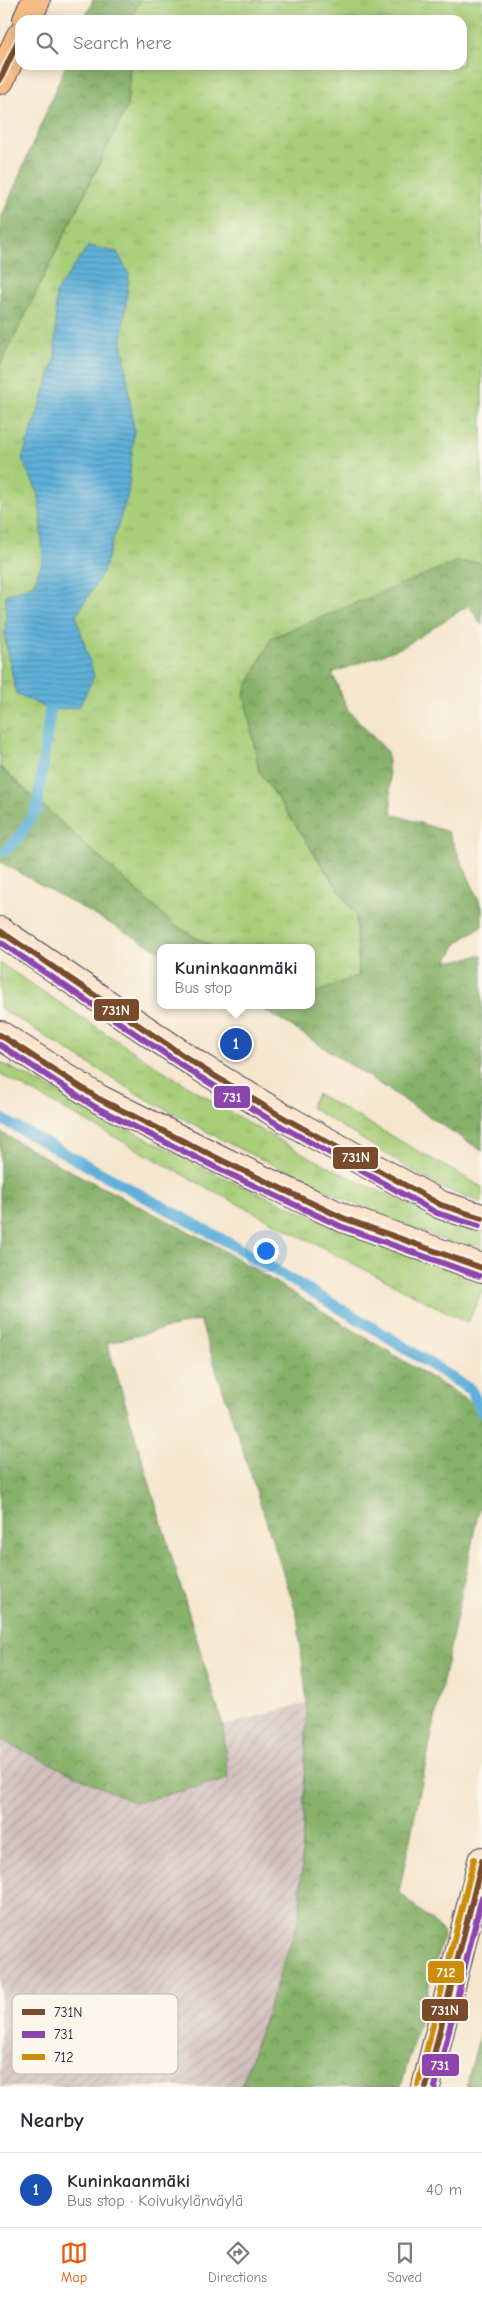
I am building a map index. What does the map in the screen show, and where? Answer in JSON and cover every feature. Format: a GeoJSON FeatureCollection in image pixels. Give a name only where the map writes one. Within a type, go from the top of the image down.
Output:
{"type":"FeatureCollection","features":[{"type":"Feature","properties":{"kind":"highway"},"geometry":{"type":"LineString","coordinates":[[29,15],[36,0]]}},
{"type":"Feature","properties":{"kind":"highway"},"geometry":{"type":"LineString","coordinates":[[0,80],[15,48]]}},
{"type":"Feature","properties":{"kind":"main road"},"geometry":{"type":"LineString","coordinates":[[0,931],[200,1067],[279,1115],[441,1204],[482,1218]]}},
{"type":"Feature","properties":{"kind":"main road"},"geometry":{"type":"LineString","coordinates":[[0,1035],[99,1099],[225,1162],[343,1218],[482,1268]]}},
{"type":"Feature","properties":{"kind":"main road"},"geometry":{"type":"LineString","coordinates":[[426,2087],[482,1861]]}},
{"type":"Feature","properties":{"kind":"shaded area"},"geometry":{"type":"Polygon","coordinates":[[[307,1703],[300,1916],[241,2087],[0,2087],[0,1740],[135,1803],[228,1779],[223,1726],[307,1703]]]}},
{"type":"Feature","properties":{"kind":"green space"},"geometry":{"type":"Polygon","coordinates":[[[93,0],[140,0],[133,15],[86,15],[93,0]]]}},
{"type":"Feature","properties":{"kind":"green space"},"geometry":{"type":"Polygon","coordinates":[[[140,0],[482,0],[482,565],[479,562],[271,638],[310,848],[356,915],[359,975],[315,993],[315,944],[208,944],[174,925],[0,767],[0,366],[127,107],[130,70],[467,70],[467,15],[133,14],[140,0]]]}},
{"type":"Feature","properties":{"kind":"green space"},"geometry":{"type":"Polygon","coordinates":[[[64,70],[130,70],[127,107],[0,366],[0,221],[64,70]]]}},
{"type":"Feature","properties":{"kind":"green space"},"geometry":{"type":"Polygon","coordinates":[[[455,562],[479,562],[482,565],[482,625],[469,605],[403,647],[332,673],[348,710],[387,751],[392,814],[448,832],[482,907],[482,926],[458,942],[447,962],[482,955],[482,1151],[291,1026],[262,1009],[315,1009],[315,993],[359,975],[356,915],[259,771],[244,693],[271,638],[455,562]]]}},
{"type":"Feature","properties":{"kind":"green space"},"geometry":{"type":"Polygon","coordinates":[[[0,767],[174,925],[208,944],[157,944],[157,950],[0,862],[0,767]]]}},
{"type":"Feature","properties":{"kind":"green space"},"geometry":{"type":"Polygon","coordinates":[[[0,963],[144,1058],[241,1119],[342,1174],[405,1203],[482,1233],[482,1252],[386,1219],[232,1145],[141,1096],[0,1008],[0,963]]]}},
{"type":"Feature","properties":{"kind":"green space"},"geometry":{"type":"Polygon","coordinates":[[[0,1062],[209,1171],[338,1228],[482,1280],[482,1291],[468,1323],[211,1190],[0,1074],[0,1062]]]}},
{"type":"Feature","properties":{"kind":"green space"},"geometry":{"type":"Polygon","coordinates":[[[317,1094],[482,1187],[482,1203],[441,1188],[310,1107],[317,1094]]]}},
{"type":"Feature","properties":{"kind":"green space"},"geometry":{"type":"Polygon","coordinates":[[[0,1132],[61,1166],[213,1244],[482,1409],[482,1495],[399,1892],[444,1932],[401,2087],[241,2087],[300,1916],[307,1703],[297,1615],[200,1320],[107,1343],[223,1726],[228,1779],[135,1803],[0,1740],[0,1132]]]}},
{"type":"Feature","properties":{"kind":"green space"},"geometry":{"type":"Polygon","coordinates":[[[482,2026],[482,2087],[466,2087],[482,2026]]]}},
{"type":"Feature","properties":{"kind":"water"},"geometry":{"type":"Polygon","coordinates":[[[88,246],[117,252],[129,274],[122,340],[134,430],[128,494],[103,572],[76,616],[94,676],[79,707],[50,710],[16,693],[5,640],[6,595],[34,584],[43,559],[39,495],[22,459],[55,360],[56,292],[88,246]]]}},
{"type":"Feature","properties":{"kind":"waterway"},"geometry":{"type":"LineString","coordinates":[[6,851],[16,840],[37,809],[50,710]]}},
{"type":"Feature","properties":{"kind":"waterway"},"geometry":{"type":"LineString","coordinates":[[0,1118],[231,1244],[385,1335],[471,1390],[482,1412]]}},
{"type":"Feature","properties":{"kind":"transit line","name":"731N"},"geometry":{"type":"LineString","coordinates":[[0,80],[15,48]]}},
{"type":"Feature","properties":{"kind":"transit line","name":"731N"},"geometry":{"type":"LineString","coordinates":[[0,931],[200,1067],[279,1115],[441,1205],[482,1218]]}},
{"type":"Feature","properties":{"kind":"transit line","name":"731"},"geometry":{"type":"LineString","coordinates":[[0,942],[195,1074],[274,1122],[437,1213],[479,1226]]}},
{"type":"Feature","properties":{"kind":"transit line","name":"731N"},"geometry":{"type":"LineString","coordinates":[[0,1035],[99,1099],[225,1162],[343,1218],[482,1268]]}},
{"type":"Feature","properties":{"kind":"transit line","name":"731"},"geometry":{"type":"LineString","coordinates":[[0,1045],[95,1107],[221,1170],[340,1226],[479,1276]]}},
{"type":"Feature","properties":{"kind":"transit line","name":"712"},"geometry":{"type":"LineString","coordinates":[[418,2085],[474,1859]]}},
{"type":"Feature","properties":{"kind":"transit line","name":"731N"},"geometry":{"type":"LineString","coordinates":[[426,2087],[482,1861]]}},
{"type":"Feature","properties":{"kind":"transit line","name":"731"},"geometry":{"type":"LineString","coordinates":[[435,2087],[482,1897]]}},
{"type":"Feature","properties":{"kind":"place","name":"Kuninkaanmäki"},"geometry":{"type":"Point","coordinates":[236,1044]}}]}
